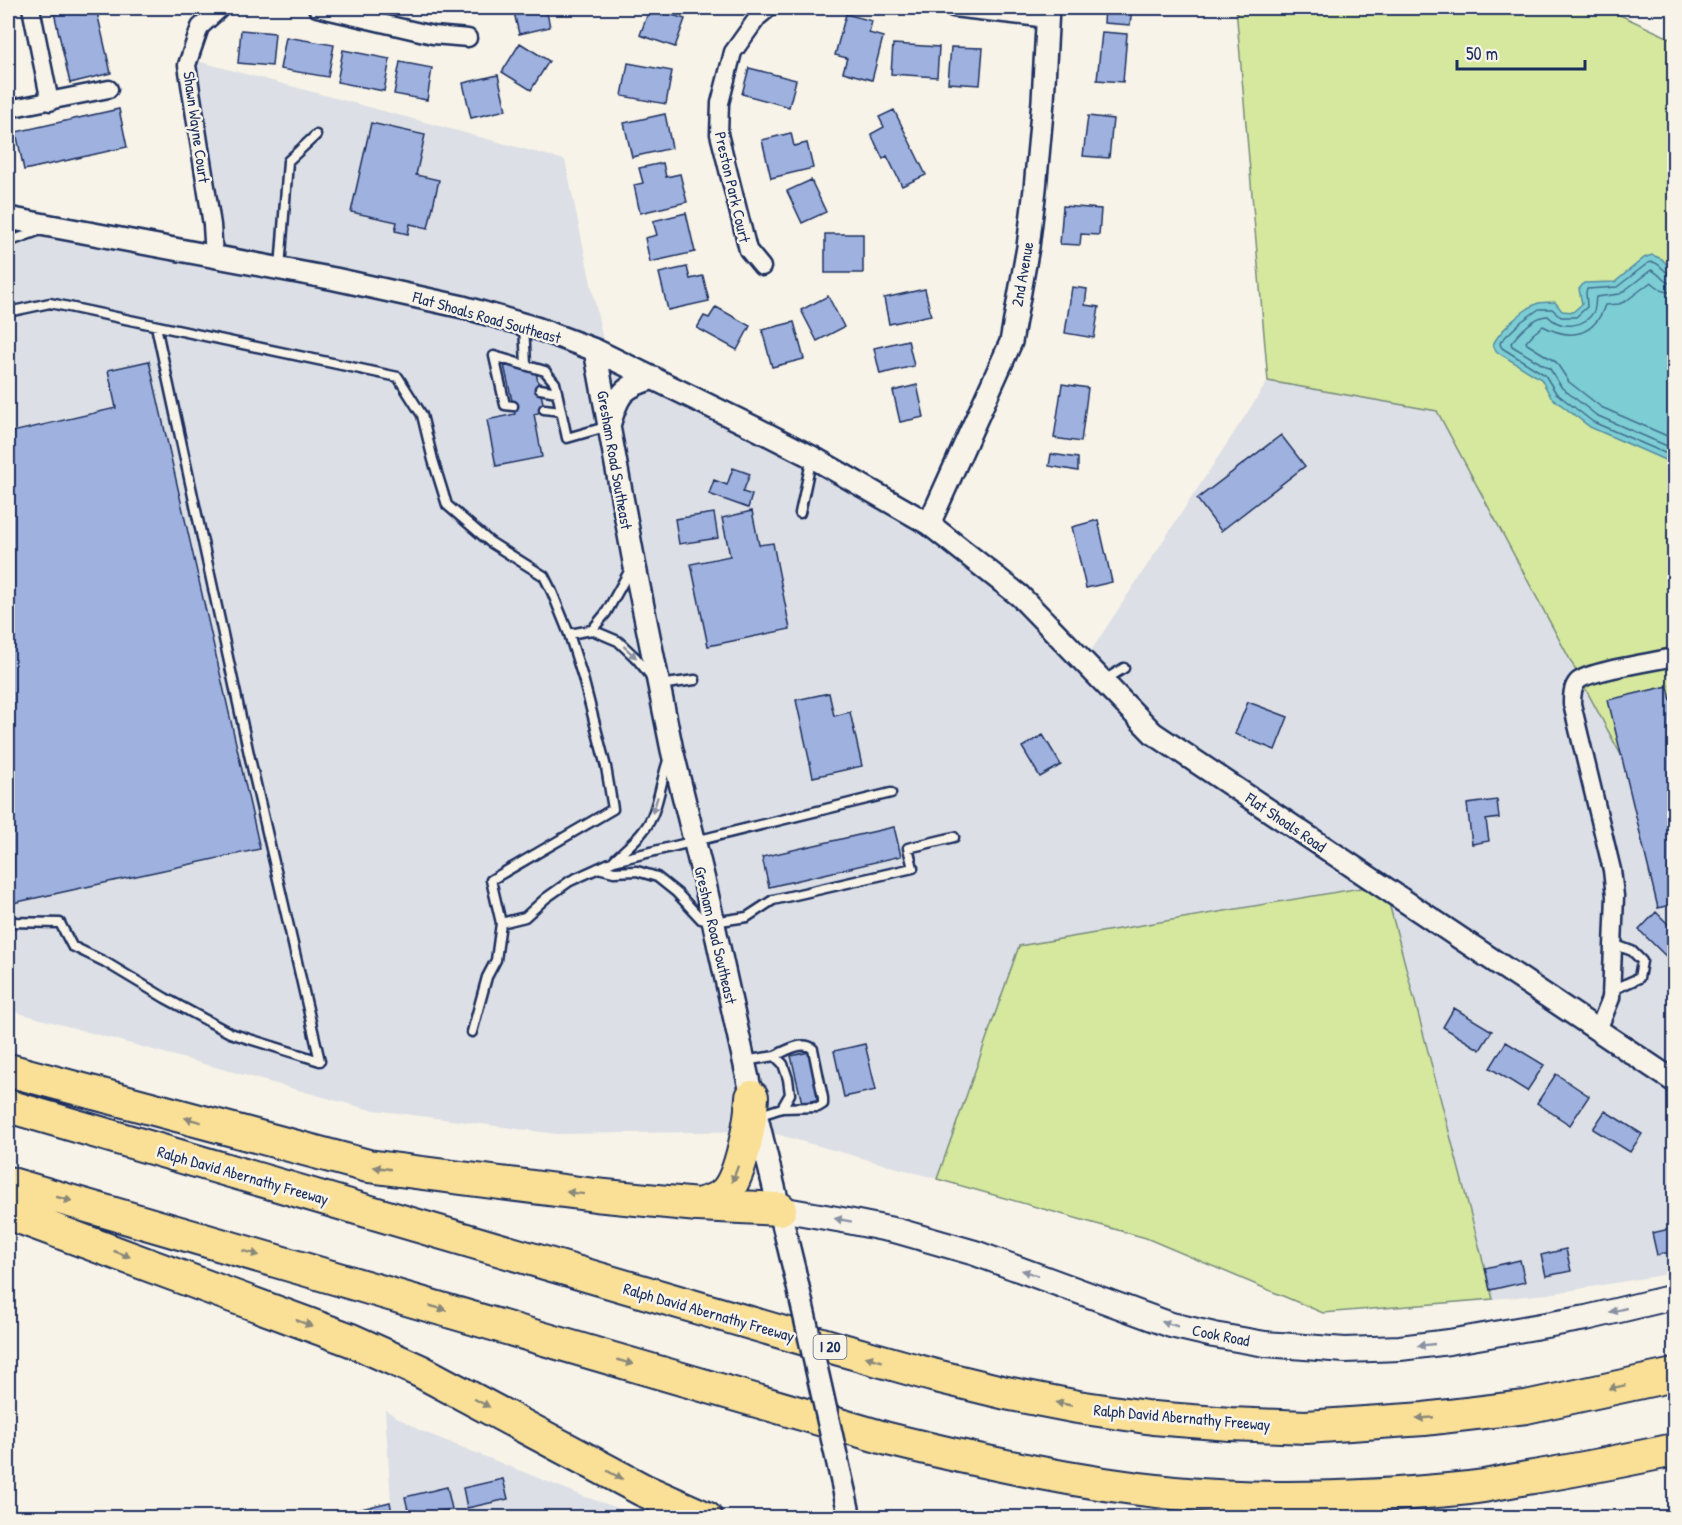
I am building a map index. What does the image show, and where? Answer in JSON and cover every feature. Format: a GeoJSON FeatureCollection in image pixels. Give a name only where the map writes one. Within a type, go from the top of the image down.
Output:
{"type":"FeatureCollection","features":[{"type":"Feature","properties":{"kind":"highway"},"geometry":{"type":"LineString","coordinates":[[8,1070],[368,1166],[595,1195],[698,1205],[780,1209]]}},
{"type":"Feature","properties":{"kind":"highway","name":"Ralph David Abernathy Freeway"},"geometry":{"type":"LineString","coordinates":[[8,1106],[839,1349],[995,1391],[1078,1407],[1175,1420],[1306,1427],[1424,1419],[1526,1407],[1674,1375]]}},
{"type":"Feature","properties":{"kind":"highway"},"geometry":{"type":"LineString","coordinates":[[698,1205],[720,1197],[734,1181],[755,1107]]}},
{"type":"Feature","properties":{"kind":"highway"},"geometry":{"type":"LineString","coordinates":[[8,1183],[888,1439],[1030,1472],[1175,1493],[1275,1498],[1356,1496],[1470,1488],[1596,1467],[1674,1450]]}},
{"type":"Feature","properties":{"kind":"highway"},"geometry":{"type":"LineString","coordinates":[[8,1213],[351,1340],[420,1371],[643,1490],[706,1518]]}},
{"type":"Feature","properties":{"kind":"main road","name":"Cook Road"},"geometry":{"type":"LineString","coordinates":[[780,1209],[898,1231],[975,1253],[1171,1325],[1265,1344],[1345,1350],[1400,1348],[1586,1318],[1674,1297]]}},
{"type":"Feature","properties":{"kind":"street"},"geometry":{"type":"LineString","coordinates":[[31,8],[50,102]]}},
{"type":"Feature","properties":{"kind":"street","name":"Shawn Wayne Court"},"geometry":{"type":"LineString","coordinates":[[214,256],[212,225],[187,65],[200,27],[221,8]]}},
{"type":"Feature","properties":{"kind":"street"},"geometry":{"type":"LineString","coordinates":[[317,8],[434,35],[468,38]]}},
{"type":"Feature","properties":{"kind":"street","name":"Preston Park Court"},"geometry":{"type":"LineString","coordinates":[[762,267],[748,250],[719,134],[720,103],[733,52],[759,17],[769,8]]}},
{"type":"Feature","properties":{"kind":"street"},"geometry":{"type":"LineString","coordinates":[[953,8],[1048,13]]}},
{"type":"Feature","properties":{"kind":"street","name":"2nd Avenue"},"geometry":{"type":"LineString","coordinates":[[929,524],[1011,342],[1028,247],[1035,189],[1048,13]]}},
{"type":"Feature","properties":{"kind":"street"},"geometry":{"type":"LineString","coordinates":[[8,109],[110,89]]}},
{"type":"Feature","properties":{"kind":"street","name":"Flat Shoals Road Southeast"},"geometry":{"type":"LineString","coordinates":[[8,218],[346,282],[463,307],[524,325],[595,350],[654,378],[812,458],[929,524]]}},
{"type":"Feature","properties":{"kind":"street","name":"Gresham Road Southeast"},"geometry":{"type":"LineString","coordinates":[[595,350],[658,686],[850,1518]]}},
{"type":"Feature","properties":{"kind":"street"},"geometry":{"type":"LineString","coordinates":[[609,426],[615,405],[624,392],[635,384],[654,378]]}},
{"type":"Feature","properties":{"kind":"street","name":"Flat Shoals Road"},"geometry":{"type":"LineString","coordinates":[[929,524],[1020,596],[1153,733],[1674,1079]]}},
{"type":"Feature","properties":{"kind":"street"},"geometry":{"type":"LineString","coordinates":[[1598,1030],[1611,998],[1615,897],[1612,870],[1572,704],[1572,693],[1577,682],[1590,675],[1674,657]]}},
{"type":"Feature","properties":{"kind":"lane"},"geometry":{"type":"LineString","coordinates":[[280,269],[288,161],[315,135]]}},
{"type":"Feature","properties":{"kind":"lane"},"geometry":{"type":"LineString","coordinates":[[8,242],[50,227]]}},
{"type":"Feature","properties":{"kind":"lane"},"geometry":{"type":"LineString","coordinates":[[8,312],[50,303],[398,377],[422,415],[447,505],[490,542],[544,576],[569,634],[583,678],[606,767],[613,809],[491,880],[501,923],[496,960],[487,977],[472,1032]]}},
{"type":"Feature","properties":{"kind":"lane"},"geometry":{"type":"LineString","coordinates":[[524,325],[526,365]]}},
{"type":"Feature","properties":{"kind":"lane"},"geometry":{"type":"LineString","coordinates":[[8,922],[60,924],[72,946],[105,962],[230,1033],[320,1061],[249,754],[156,326]]}},
{"type":"Feature","properties":{"kind":"lane"},"geometry":{"type":"LineString","coordinates":[[513,406],[505,405],[503,381],[494,356],[545,371],[555,383],[567,438],[609,426]]}},
{"type":"Feature","properties":{"kind":"lane"},"geometry":{"type":"LineString","coordinates":[[540,389],[557,392]]}},
{"type":"Feature","properties":{"kind":"lane"},"geometry":{"type":"LineString","coordinates":[[544,409],[561,411]]}},
{"type":"Feature","properties":{"kind":"lane"},"geometry":{"type":"LineString","coordinates":[[800,513],[812,458]]}},
{"type":"Feature","properties":{"kind":"lane"},"geometry":{"type":"LineString","coordinates":[[592,630],[606,613],[634,562]]}},
{"type":"Feature","properties":{"kind":"lane"},"geometry":{"type":"LineString","coordinates":[[569,634],[592,630],[618,641],[636,658],[658,686],[694,680]]}},
{"type":"Feature","properties":{"kind":"lane"},"geometry":{"type":"LineString","coordinates":[[1102,681],[1124,668]]}},
{"type":"Feature","properties":{"kind":"lane"},"geometry":{"type":"LineString","coordinates":[[614,861],[645,829],[656,806],[672,750]]}},
{"type":"Feature","properties":{"kind":"lane"},"geometry":{"type":"LineString","coordinates":[[501,923],[525,917],[570,881],[614,861],[639,853],[891,793]]}},
{"type":"Feature","properties":{"kind":"lane"},"geometry":{"type":"LineString","coordinates":[[598,867],[614,872],[637,871],[657,877],[677,893],[701,919],[713,922],[747,917],[773,900],[913,868],[908,848],[954,837]]}},
{"type":"Feature","properties":{"kind":"lane"},"geometry":{"type":"LineString","coordinates":[[1611,990],[1639,978],[1642,961],[1632,951],[1613,944]]}},
{"type":"Feature","properties":{"kind":"lane"},"geometry":{"type":"LineString","coordinates":[[744,1061],[775,1056],[802,1045],[809,1045],[813,1049],[824,1098],[823,1104],[818,1107],[755,1107]]}},
{"type":"Feature","properties":{"kind":"lane"},"geometry":{"type":"LineString","coordinates":[[775,1056],[783,1064],[788,1079],[790,1094],[782,1108]]}},
{"type":"Feature","properties":{"kind":"shaded area"},"geometry":{"type":"Polygon","coordinates":[[[190,59],[565,160],[603,340],[631,358],[929,524],[1081,666],[1268,381],[1437,411],[1674,854],[1674,1273],[1549,1294],[1493,1299],[1384,884],[1019,946],[937,1179],[765,1131],[557,1134],[367,1109],[8,1010],[8,225],[109,248],[225,266],[190,59]]]}},
{"type":"Feature","properties":{"kind":"shaded area"},"geometry":{"type":"Polygon","coordinates":[[[385,1410],[419,1430],[583,1496],[644,1517],[392,1517],[385,1410]]]}},
{"type":"Feature","properties":{"kind":"green space"},"geometry":{"type":"Polygon","coordinates":[[[1236,8],[1605,8],[1674,40],[1674,854],[1437,411],[1268,381],[1236,8]]]}},
{"type":"Feature","properties":{"kind":"green space"},"geometry":{"type":"Polygon","coordinates":[[[1384,884],[1493,1299],[1323,1313],[1146,1238],[937,1179],[1019,946],[1384,884]]]}},
{"type":"Feature","properties":{"kind":"water"},"geometry":{"type":"Polygon","coordinates":[[[1652,255],[1662,259],[1674,273],[1674,464],[1590,427],[1551,397],[1541,379],[1497,352],[1493,345],[1505,328],[1536,304],[1555,302],[1562,311],[1573,312],[1582,304],[1579,289],[1584,283],[1615,282],[1644,258],[1652,255]]]}},
{"type":"Feature","properties":{"kind":"building"},"geometry":{"type":"Polygon","coordinates":[[[53,8],[96,8],[111,73],[70,83],[53,8]]]}},
{"type":"Feature","properties":{"kind":"building"},"geometry":{"type":"Polygon","coordinates":[[[513,8],[546,8],[550,27],[519,34],[513,8]]]}},
{"type":"Feature","properties":{"kind":"building"},"geometry":{"type":"Polygon","coordinates":[[[650,8],[685,19],[675,47],[640,35],[650,8]]]}},
{"type":"Feature","properties":{"kind":"building"},"geometry":{"type":"Polygon","coordinates":[[[1105,8],[1132,8],[1130,25],[1104,23],[1105,8]]]}},
{"type":"Feature","properties":{"kind":"building"},"geometry":{"type":"Polygon","coordinates":[[[846,14],[872,21],[869,33],[883,37],[872,80],[843,72],[847,58],[835,55],[846,14]]]}},
{"type":"Feature","properties":{"kind":"building"},"geometry":{"type":"Polygon","coordinates":[[[241,30],[275,33],[272,66],[238,63],[241,30]]]}},
{"type":"Feature","properties":{"kind":"building"},"geometry":{"type":"Polygon","coordinates":[[[1102,32],[1127,34],[1123,82],[1097,80],[1102,32]]]}},
{"type":"Feature","properties":{"kind":"building"},"geometry":{"type":"Polygon","coordinates":[[[286,37],[334,45],[328,77],[280,69],[286,37]]]}},
{"type":"Feature","properties":{"kind":"building"},"geometry":{"type":"Polygon","coordinates":[[[520,43],[549,61],[531,90],[502,72],[520,43]]]}},
{"type":"Feature","properties":{"kind":"building"},"geometry":{"type":"Polygon","coordinates":[[[893,44],[939,47],[937,77],[891,74],[893,44]]]}},
{"type":"Feature","properties":{"kind":"building"},"geometry":{"type":"Polygon","coordinates":[[[951,47],[983,48],[980,85],[948,83],[951,47]]]}},
{"type":"Feature","properties":{"kind":"building"},"geometry":{"type":"Polygon","coordinates":[[[343,50],[390,59],[384,91],[337,82],[343,50]]]}},
{"type":"Feature","properties":{"kind":"building"},"geometry":{"type":"Polygon","coordinates":[[[400,62],[432,68],[427,100],[394,94],[400,62]]]}},
{"type":"Feature","properties":{"kind":"building"},"geometry":{"type":"Polygon","coordinates":[[[628,63],[672,71],[666,104],[622,96],[628,63]]]}},
{"type":"Feature","properties":{"kind":"building"},"geometry":{"type":"Polygon","coordinates":[[[749,68],[796,80],[789,107],[742,94],[749,68]]]}},
{"type":"Feature","properties":{"kind":"building"},"geometry":{"type":"Polygon","coordinates":[[[498,75],[506,110],[471,118],[463,83],[498,75]]]}},
{"type":"Feature","properties":{"kind":"building"},"geometry":{"type":"Polygon","coordinates":[[[119,109],[127,147],[24,170],[16,132],[119,109]]]}},
{"type":"Feature","properties":{"kind":"building"},"geometry":{"type":"Polygon","coordinates":[[[894,110],[926,175],[902,186],[887,156],[883,159],[871,134],[884,127],[879,117],[894,110]]]}},
{"type":"Feature","properties":{"kind":"building"},"geometry":{"type":"Polygon","coordinates":[[[665,114],[672,148],[632,157],[624,123],[665,114]]]}},
{"type":"Feature","properties":{"kind":"building"},"geometry":{"type":"Polygon","coordinates":[[[1088,116],[1113,119],[1109,158],[1083,156],[1088,116]]]}},
{"type":"Feature","properties":{"kind":"building"},"geometry":{"type":"Polygon","coordinates":[[[371,123],[425,135],[416,175],[439,180],[428,228],[410,224],[408,234],[395,231],[397,222],[351,212],[371,123]]]}},
{"type":"Feature","properties":{"kind":"building"},"geometry":{"type":"Polygon","coordinates":[[[791,133],[794,146],[807,143],[813,168],[771,178],[762,140],[791,133]]]}},
{"type":"Feature","properties":{"kind":"building"},"geometry":{"type":"Polygon","coordinates":[[[663,163],[666,177],[680,174],[687,202],[640,213],[634,185],[643,183],[639,168],[663,163]]]}},
{"type":"Feature","properties":{"kind":"building"},"geometry":{"type":"Polygon","coordinates":[[[811,180],[826,212],[802,223],[787,191],[811,180]]]}},
{"type":"Feature","properties":{"kind":"building"},"geometry":{"type":"Polygon","coordinates":[[[1063,206],[1101,209],[1099,235],[1081,234],[1080,245],[1060,244],[1063,206]]]}},
{"type":"Feature","properties":{"kind":"building"},"geometry":{"type":"Polygon","coordinates":[[[686,213],[695,252],[650,262],[645,238],[657,235],[653,221],[686,213]]]}},
{"type":"Feature","properties":{"kind":"building"},"geometry":{"type":"Polygon","coordinates":[[[825,234],[863,234],[863,273],[825,273],[825,234]]]}},
{"type":"Feature","properties":{"kind":"building"},"geometry":{"type":"Polygon","coordinates":[[[687,267],[690,279],[703,276],[709,301],[668,310],[659,273],[687,267]]]}},
{"type":"Feature","properties":{"kind":"building"},"geometry":{"type":"Polygon","coordinates":[[[1072,287],[1087,289],[1085,305],[1099,307],[1094,338],[1065,333],[1072,287]]]}},
{"type":"Feature","properties":{"kind":"building"},"geometry":{"type":"Polygon","coordinates":[[[925,289],[931,315],[889,324],[884,298],[925,289]]]}},
{"type":"Feature","properties":{"kind":"building"},"geometry":{"type":"Polygon","coordinates":[[[828,296],[844,327],[817,341],[801,310],[828,296]]]}},
{"type":"Feature","properties":{"kind":"building"},"geometry":{"type":"Polygon","coordinates":[[[716,307],[750,326],[737,350],[697,328],[704,316],[709,318],[716,307]]]}},
{"type":"Feature","properties":{"kind":"building"},"geometry":{"type":"Polygon","coordinates":[[[794,322],[804,359],[772,367],[762,330],[794,322]]]}},
{"type":"Feature","properties":{"kind":"building"},"geometry":{"type":"Polygon","coordinates":[[[908,340],[914,366],[880,374],[874,348],[908,340]]]}},
{"type":"Feature","properties":{"kind":"building"},"geometry":{"type":"Polygon","coordinates":[[[149,361],[260,849],[8,904],[8,433],[116,408],[108,370],[149,361]]]}},
{"type":"Feature","properties":{"kind":"building"},"geometry":{"type":"Polygon","coordinates":[[[504,365],[536,373],[545,411],[534,414],[542,457],[496,466],[487,420],[515,414],[504,365]]]}},
{"type":"Feature","properties":{"kind":"building"},"geometry":{"type":"Polygon","coordinates":[[[1062,384],[1088,388],[1081,442],[1054,438],[1062,384]]]}},
{"type":"Feature","properties":{"kind":"building"},"geometry":{"type":"Polygon","coordinates":[[[917,385],[924,417],[900,422],[893,391],[917,385]]]}},
{"type":"Feature","properties":{"kind":"building"},"geometry":{"type":"Polygon","coordinates":[[[1281,435],[1305,466],[1221,531],[1197,499],[1281,435]]]}},
{"type":"Feature","properties":{"kind":"building"},"geometry":{"type":"Polygon","coordinates":[[[1051,454],[1078,458],[1078,471],[1049,466],[1051,454]]]}},
{"type":"Feature","properties":{"kind":"building"},"geometry":{"type":"Polygon","coordinates":[[[733,468],[750,474],[743,492],[752,495],[748,508],[709,494],[714,480],[727,485],[733,468]]]}},
{"type":"Feature","properties":{"kind":"building"},"geometry":{"type":"Polygon","coordinates":[[[752,511],[759,545],[773,543],[790,629],[708,646],[691,564],[730,556],[722,518],[752,511]]]}},
{"type":"Feature","properties":{"kind":"building"},"geometry":{"type":"Polygon","coordinates":[[[714,513],[718,538],[679,544],[675,519],[714,513]]]}},
{"type":"Feature","properties":{"kind":"building"},"geometry":{"type":"Polygon","coordinates":[[[1098,520],[1112,582],[1086,588],[1072,527],[1098,520]]]}},
{"type":"Feature","properties":{"kind":"building"},"geometry":{"type":"Polygon","coordinates":[[[1668,686],[1674,715],[1674,904],[1658,908],[1608,700],[1668,686]]]}},
{"type":"Feature","properties":{"kind":"building"},"geometry":{"type":"Polygon","coordinates":[[[829,693],[834,716],[850,712],[862,766],[813,777],[796,700],[829,693]]]}},
{"type":"Feature","properties":{"kind":"building"},"geometry":{"type":"Polygon","coordinates":[[[1248,702],[1288,717],[1275,750],[1235,734],[1248,702]]]}},
{"type":"Feature","properties":{"kind":"building"},"geometry":{"type":"Polygon","coordinates":[[[1043,735],[1061,765],[1040,777],[1022,747],[1043,735]]]}},
{"type":"Feature","properties":{"kind":"building"},"geometry":{"type":"Polygon","coordinates":[[[1497,800],[1499,818],[1486,820],[1489,841],[1472,844],[1467,804],[1497,800]]]}},
{"type":"Feature","properties":{"kind":"building"},"geometry":{"type":"Polygon","coordinates":[[[894,827],[901,856],[769,887],[762,857],[894,827]]]}},
{"type":"Feature","properties":{"kind":"building"},"geometry":{"type":"Polygon","coordinates":[[[1656,912],[1674,930],[1674,964],[1639,930],[1656,912]]]}},
{"type":"Feature","properties":{"kind":"building"},"geometry":{"type":"Polygon","coordinates":[[[1454,1008],[1492,1031],[1480,1050],[1443,1027],[1454,1008]]]}},
{"type":"Feature","properties":{"kind":"building"},"geometry":{"type":"Polygon","coordinates":[[[1506,1042],[1544,1065],[1527,1091],[1490,1068],[1506,1042]]]}},
{"type":"Feature","properties":{"kind":"building"},"geometry":{"type":"Polygon","coordinates":[[[865,1044],[876,1090],[844,1097],[834,1051],[865,1044]]]}},
{"type":"Feature","properties":{"kind":"building"},"geometry":{"type":"Polygon","coordinates":[[[809,1052],[820,1099],[802,1103],[791,1056],[809,1052]]]}},
{"type":"Feature","properties":{"kind":"building"},"geometry":{"type":"Polygon","coordinates":[[[1556,1074],[1589,1096],[1570,1125],[1537,1103],[1556,1074]]]}},
{"type":"Feature","properties":{"kind":"building"},"geometry":{"type":"Polygon","coordinates":[[[1605,1111],[1642,1134],[1630,1152],[1593,1129],[1605,1111]]]}},
{"type":"Feature","properties":{"kind":"building"},"geometry":{"type":"Polygon","coordinates":[[[1674,1228],[1674,1251],[1657,1255],[1652,1233],[1674,1228]]]}},
{"type":"Feature","properties":{"kind":"building"},"geometry":{"type":"Polygon","coordinates":[[[1566,1249],[1571,1271],[1546,1276],[1541,1255],[1566,1249]]]}},
{"type":"Feature","properties":{"kind":"building"},"geometry":{"type":"Polygon","coordinates":[[[1520,1260],[1525,1282],[1490,1290],[1485,1268],[1520,1260]]]}},
{"type":"Feature","properties":{"kind":"building"},"geometry":{"type":"Polygon","coordinates":[[[503,1479],[508,1499],[467,1508],[463,1488],[503,1479]]]}},
{"type":"Feature","properties":{"kind":"building"},"geometry":{"type":"Polygon","coordinates":[[[447,1487],[452,1509],[410,1518],[405,1497],[447,1487]]]}},
{"type":"Feature","properties":{"kind":"building"},"geometry":{"type":"Polygon","coordinates":[[[390,1502],[393,1518],[354,1518],[353,1511],[390,1502]]]}}]}
